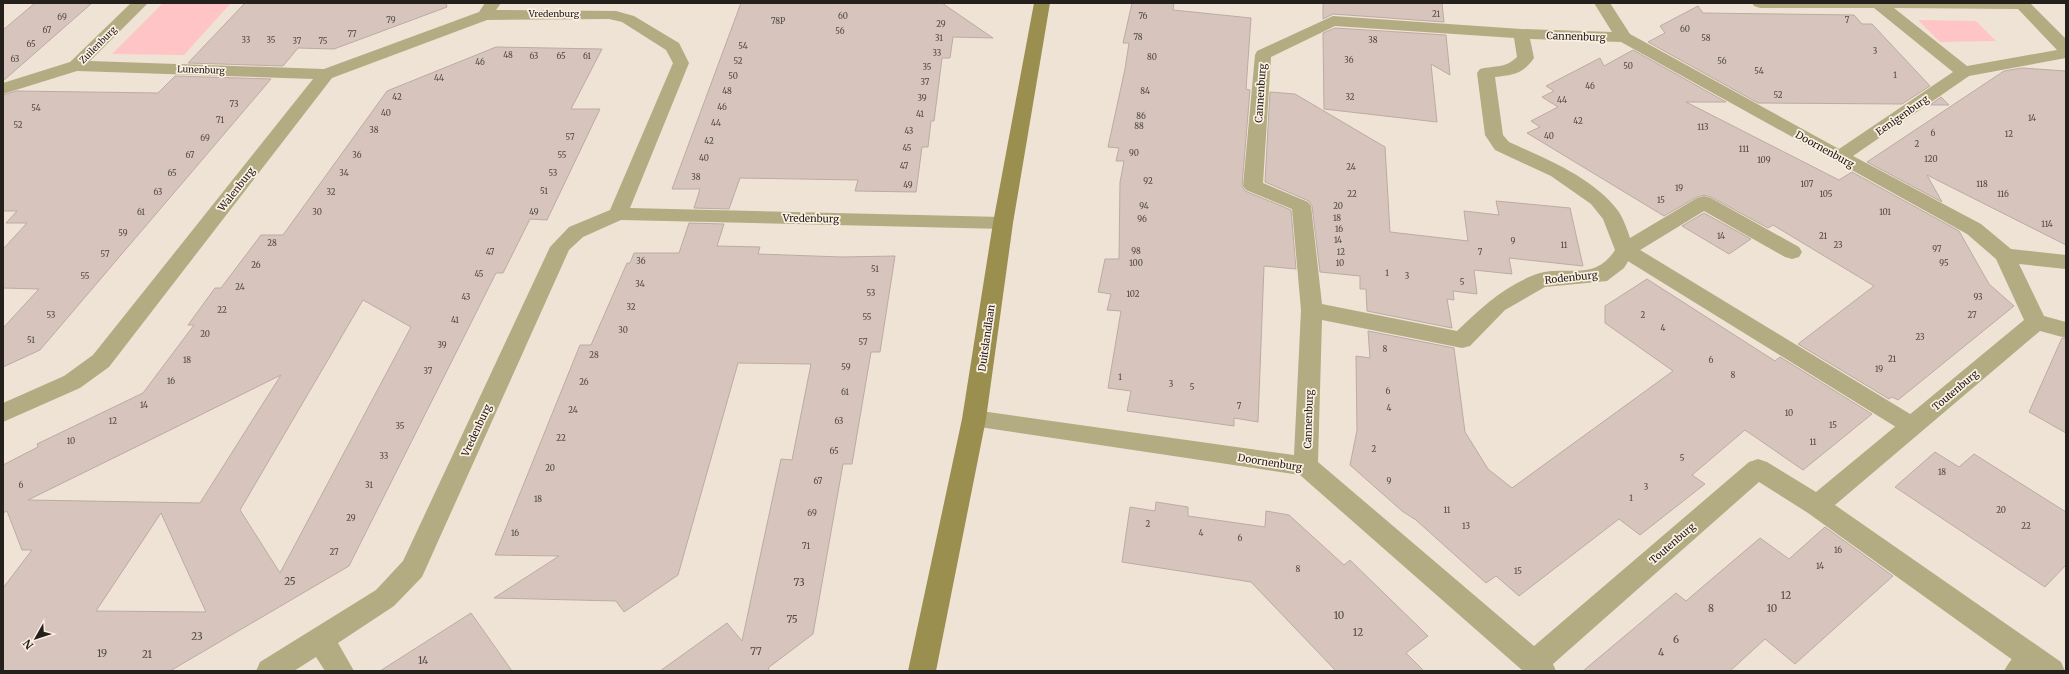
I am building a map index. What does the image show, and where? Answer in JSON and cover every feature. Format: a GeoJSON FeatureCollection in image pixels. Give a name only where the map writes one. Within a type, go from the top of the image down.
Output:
{"type":"FeatureCollection","features":[{"type":"Feature","properties":{"kind":"main road","name":"Duitslandlaan"},"geometry":{"type":"LineString","coordinates":[[922,671],[974,419],[1003,223],[1042,3]]}},
{"type":"Feature","properties":{"kind":"street","name":"Zuilenburg"},"geometry":{"type":"LineString","coordinates":[[3,89],[76,66],[140,3]]}},
{"type":"Feature","properties":{"kind":"street","name":"Doornenburg"},"geometry":{"type":"LineString","coordinates":[[1602,3],[1624,38],[1840,158],[1974,229],[2004,255]]}},
{"type":"Feature","properties":{"kind":"street"},"geometry":{"type":"LineString","coordinates":[[1760,3],[1880,5],[2022,4],[2066,49]]}},
{"type":"Feature","properties":{"kind":"street"},"geometry":{"type":"LineString","coordinates":[[1880,5],[1964,72]]}},
{"type":"Feature","properties":{"kind":"street","name":"Vredenburg"},"geometry":{"type":"LineString","coordinates":[[489,9],[610,14],[628,19],[673,48],[681,63],[618,214]]}},
{"type":"Feature","properties":{"kind":"street"},"geometry":{"type":"LineString","coordinates":[[326,74],[489,9]]}},
{"type":"Feature","properties":{"kind":"street","name":"Cannenburg"},"geometry":{"type":"LineString","coordinates":[[1306,466],[1312,310],[1301,206],[1253,186],[1263,55],[1333,21],[1521,34],[1624,38]]}},
{"type":"Feature","properties":{"kind":"street"},"geometry":{"type":"LineString","coordinates":[[1521,34],[1526,58],[1513,70],[1486,73],[1494,135],[1502,146],[1558,172],[1598,200],[1612,217],[1625,250],[1912,426]]}},
{"type":"Feature","properties":{"kind":"street","name":"Eenigenburg"},"geometry":{"type":"LineString","coordinates":[[1840,158],[1964,72],[2066,54]]}},
{"type":"Feature","properties":{"kind":"street","name":"Lunenburg"},"geometry":{"type":"LineString","coordinates":[[76,66],[326,74]]}},
{"type":"Feature","properties":{"kind":"street","name":"Walenburg"},"geometry":{"type":"LineString","coordinates":[[3,413],[72,382],[101,360],[326,74]]}},
{"type":"Feature","properties":{"kind":"street"},"geometry":{"type":"LineString","coordinates":[[1625,250],[1704,202],[1792,252]]}},
{"type":"Feature","properties":{"kind":"street","name":"Vredenburg"},"geometry":{"type":"LineString","coordinates":[[270,671],[385,598],[413,569],[560,247],[576,232],[618,214],[1003,223]]}},
{"type":"Feature","properties":{"kind":"street","name":"Rodenburg"},"geometry":{"type":"LineString","coordinates":[[1312,310],[1462,340],[1497,305],[1540,280],[1600,276],[1617,263],[1625,250]]}},
{"type":"Feature","properties":{"kind":"street"},"geometry":{"type":"LineString","coordinates":[[2004,255],[2066,262]]}},
{"type":"Feature","properties":{"kind":"street"},"geometry":{"type":"LineString","coordinates":[[2004,255],[2036,322],[2066,330]]}},
{"type":"Feature","properties":{"kind":"street","name":"Toutenburg"},"geometry":{"type":"LineString","coordinates":[[1817,506],[2036,322]]}},
{"type":"Feature","properties":{"kind":"street","name":"Doornenburg"},"geometry":{"type":"LineString","coordinates":[[974,419],[1306,466],[1538,667]]}},
{"type":"Feature","properties":{"kind":"street","name":"Toutenburg"},"geometry":{"type":"LineString","coordinates":[[1538,667],[1758,469],[1817,506],[2023,663],[2051,671]]}},
{"type":"Feature","properties":{"kind":"street"},"geometry":{"type":"LineString","coordinates":[[321,639],[340,671]]}},
{"type":"Feature","properties":{"kind":"shaded area"},"geometry":{"type":"Polygon","coordinates":[[[163,3],[231,3],[184,55],[112,54],[163,3]]]}},
{"type":"Feature","properties":{"kind":"shaded area"},"geometry":{"type":"Polygon","coordinates":[[[1918,20],[1976,21],[1996,41],[1940,42],[1918,20]]]}},
{"type":"Feature","properties":{"kind":"building"},"geometry":{"type":"Polygon","coordinates":[[[35,3],[92,3],[3,81],[3,30],[35,3]]]}},
{"type":"Feature","properties":{"kind":"building"},"geometry":{"type":"Polygon","coordinates":[[[245,3],[446,3],[447,7],[334,49],[298,48],[283,66],[188,63],[245,3]]]}},
{"type":"Feature","properties":{"kind":"building"},"geometry":{"type":"Polygon","coordinates":[[[741,3],[942,3],[993,38],[953,37],[950,58],[942,58],[934,121],[931,121],[928,147],[922,147],[916,192],[855,191],[858,180],[740,178],[729,209],[694,208],[700,189],[672,189],[741,3]]]}},
{"type":"Feature","properties":{"kind":"building"},"geometry":{"type":"Polygon","coordinates":[[[1132,3],[1174,3],[1173,10],[1251,18],[1246,89],[1250,90],[1242,186],[1245,191],[1291,210],[1296,269],[1264,266],[1258,422],[1234,418],[1234,426],[1127,411],[1131,391],[1108,388],[1121,311],[1107,310],[1111,294],[1098,292],[1105,259],[1119,259],[1120,182],[1124,161],[1116,161],[1119,148],[1108,147],[1125,69],[1129,43],[1123,43],[1132,3]]]}},
{"type":"Feature","properties":{"kind":"building"},"geometry":{"type":"Polygon","coordinates":[[[1323,3],[1442,3],[1444,22],[1333,14],[1323,19],[1323,3]]]}},
{"type":"Feature","properties":{"kind":"building"},"geometry":{"type":"Polygon","coordinates":[[[1698,6],[1703,13],[1854,15],[1862,24],[1872,24],[1930,86],[1902,104],[1758,103],[1648,42],[1665,33],[1660,26],[1698,6]]]}},
{"type":"Feature","properties":{"kind":"building"},"geometry":{"type":"Polygon","coordinates":[[[1335,28],[1446,35],[1450,75],[1431,64],[1437,122],[1324,109],[1323,33],[1335,28]]]}},
{"type":"Feature","properties":{"kind":"building"},"geometry":{"type":"Polygon","coordinates":[[[496,47],[602,49],[571,109],[600,109],[547,220],[530,219],[503,273],[496,273],[349,566],[170,671],[3,671],[3,588],[32,550],[22,550],[7,511],[3,513],[3,465],[38,447],[37,444],[143,393],[194,325],[188,325],[215,288],[221,288],[261,235],[283,235],[387,91],[496,47]],[[363,300],[240,510],[280,573],[411,327],[363,300]],[[281,375],[28,500],[200,503],[281,375]],[[161,513],[96,611],[206,612],[161,513]]]}},
{"type":"Feature","properties":{"kind":"building"},"geometry":{"type":"Polygon","coordinates":[[[1633,50],[1726,102],[1686,102],[1839,180],[1852,172],[1959,231],[1989,284],[2014,306],[1898,400],[1892,397],[1889,399],[1798,344],[1874,286],[1773,225],[1768,228],[1711,197],[1704,195],[1697,197],[1664,216],[1527,133],[1540,127],[1531,121],[1558,107],[1542,97],[1554,91],[1546,86],[1600,58],[1604,66],[1633,50]]]}},
{"type":"Feature","properties":{"kind":"building"},"geometry":{"type":"Polygon","coordinates":[[[2022,68],[2066,71],[2066,245],[1927,175],[1942,202],[1867,162],[2004,71],[2022,68]]]}},
{"type":"Feature","properties":{"kind":"building"},"geometry":{"type":"Polygon","coordinates":[[[175,76],[271,79],[40,350],[3,367],[3,328],[39,289],[3,288],[3,249],[27,223],[6,223],[17,211],[3,211],[3,95],[16,91],[158,93],[175,76]]]}},
{"type":"Feature","properties":{"kind":"building"},"geometry":{"type":"Polygon","coordinates":[[[1270,92],[1295,94],[1385,147],[1390,232],[1468,241],[1464,211],[1499,215],[1496,201],[1570,208],[1583,266],[1509,258],[1512,274],[1474,270],[1477,294],[1453,291],[1454,300],[1447,299],[1452,328],[1367,311],[1366,289],[1360,289],[1360,276],[1320,272],[1312,206],[1309,201],[1265,182],[1270,92]]]}},
{"type":"Feature","properties":{"kind":"building"},"geometry":{"type":"Polygon","coordinates":[[[1941,97],[1949,105],[1930,105],[1941,97]]]}},
{"type":"Feature","properties":{"kind":"building"},"geometry":{"type":"Polygon","coordinates":[[[1704,213],[1751,239],[1729,254],[1682,226],[1704,213]]]}},
{"type":"Feature","properties":{"kind":"building"},"geometry":{"type":"Polygon","coordinates":[[[689,223],[724,224],[717,246],[760,247],[758,254],[842,257],[895,256],[880,352],[871,352],[852,464],[843,464],[813,634],[768,668],[770,671],[660,671],[727,623],[742,641],[781,459],[792,460],[811,364],[738,363],[678,575],[624,612],[616,601],[494,598],[559,556],[495,555],[580,345],[591,345],[627,263],[630,263],[634,253],[679,253],[689,223]]]}},
{"type":"Feature","properties":{"kind":"building"},"geometry":{"type":"Polygon","coordinates":[[[1647,279],[1775,361],[1780,357],[1872,414],[1803,470],[1745,430],[1692,475],[1705,484],[1640,535],[1619,519],[1519,596],[1496,576],[1486,583],[1416,520],[1402,511],[1350,465],[1357,430],[1356,356],[1370,358],[1368,331],[1454,348],[1465,432],[1488,469],[1512,488],[1673,371],[1605,323],[1605,306],[1647,279]]]}},
{"type":"Feature","properties":{"kind":"building"},"geometry":{"type":"Polygon","coordinates":[[[2062,338],[2066,339],[2066,433],[2029,412],[2062,338]]]}},
{"type":"Feature","properties":{"kind":"building"},"geometry":{"type":"Polygon","coordinates":[[[1935,452],[1959,467],[1974,454],[2066,512],[2066,565],[2045,587],[1895,487],[1935,452]]]}},
{"type":"Feature","properties":{"kind":"building"},"geometry":{"type":"Polygon","coordinates":[[[1156,502],[1188,507],[1188,516],[1265,527],[1266,511],[1289,515],[1344,565],[1350,560],[1428,636],[1406,653],[1424,671],[1336,671],[1251,582],[1122,562],[1130,507],[1155,511],[1156,502]]]}},
{"type":"Feature","properties":{"kind":"building"},"geometry":{"type":"Polygon","coordinates":[[[1825,527],[1893,576],[1795,664],[1765,639],[1730,671],[1583,671],[1676,593],[1686,601],[1760,538],[1789,559],[1825,527]]]}},
{"type":"Feature","properties":{"kind":"building"},"geometry":{"type":"Polygon","coordinates":[[[471,613],[512,671],[380,671],[471,613]]]}}]}
